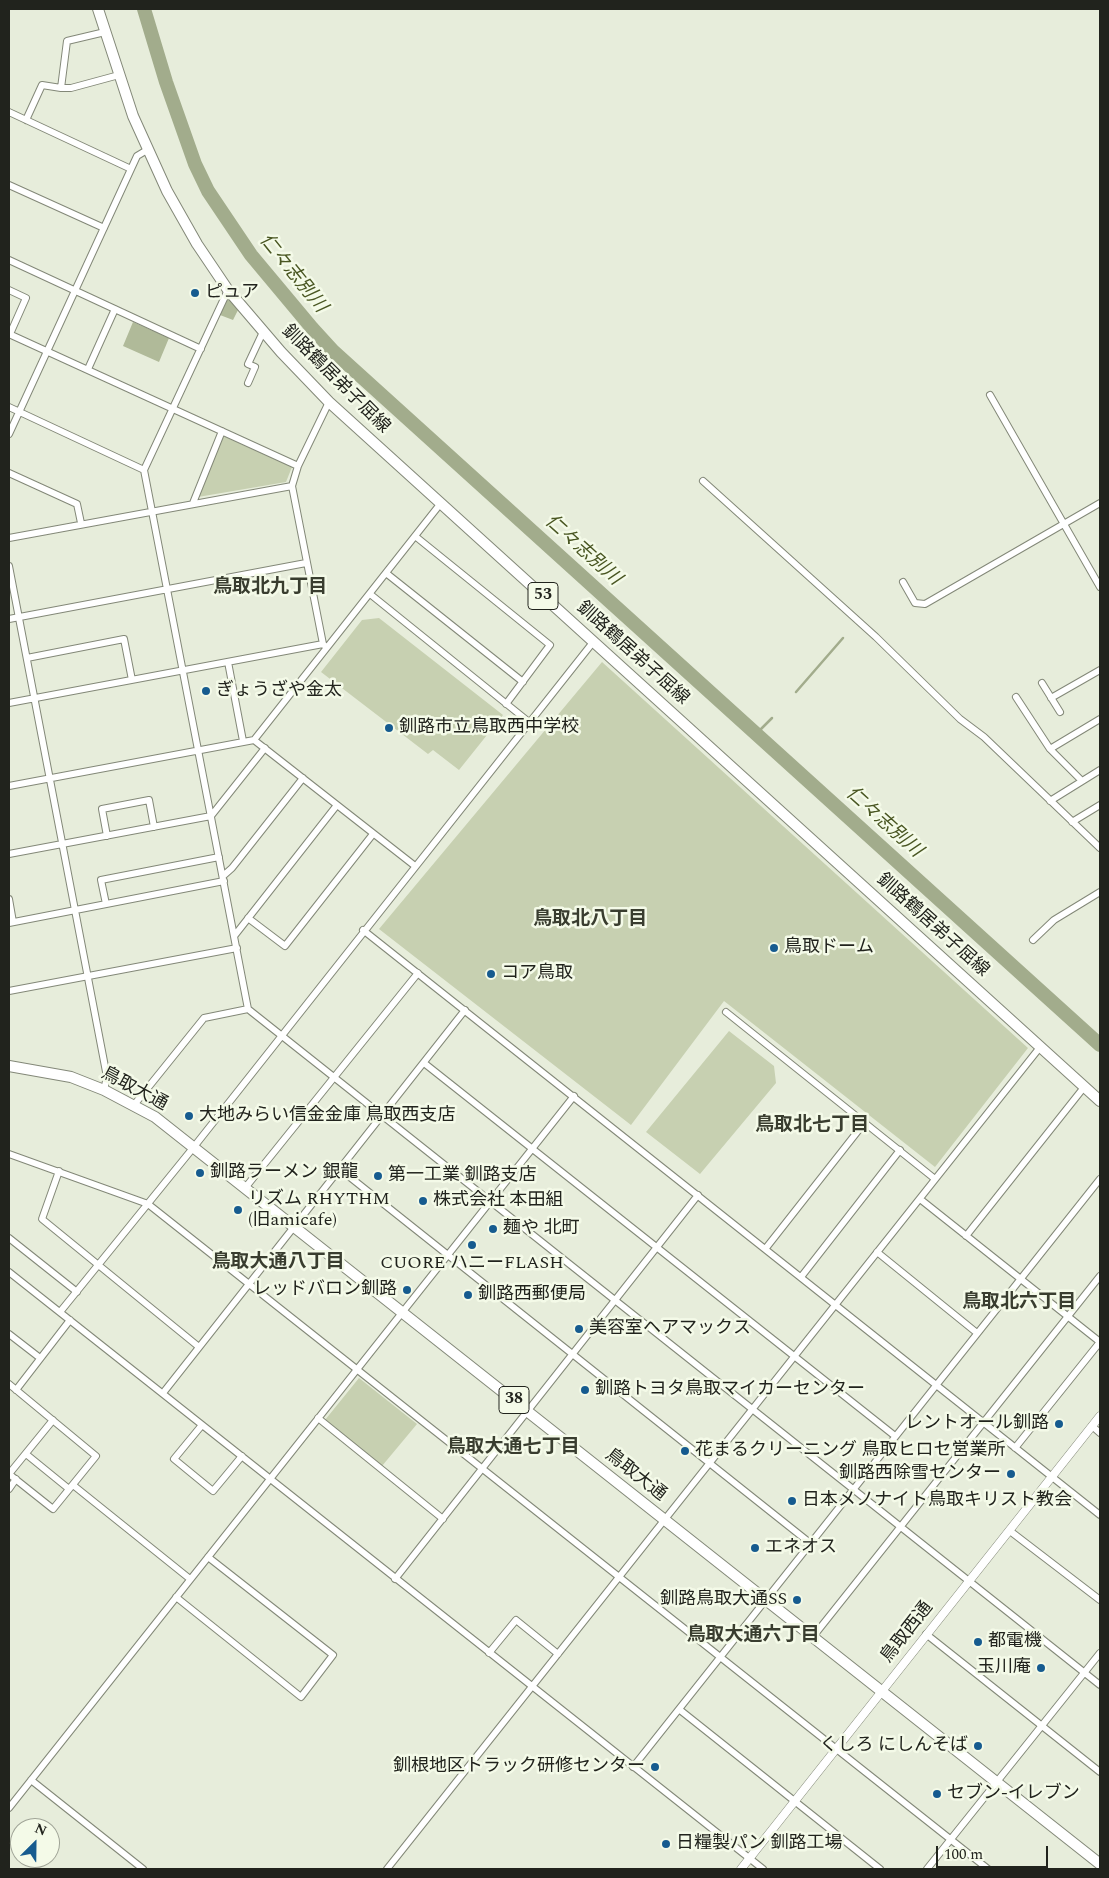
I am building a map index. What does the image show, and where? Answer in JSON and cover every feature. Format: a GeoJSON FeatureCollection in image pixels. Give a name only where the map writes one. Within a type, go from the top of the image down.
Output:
{"type":"FeatureCollection","features":[{"type":"Feature","properties":{"kind":"main road","name":"釧路鶴居弟子屈線"},"geometry":{"type":"LineString","coordinates":[[98,9],[119,74],[147,150],[197,244],[228,290],[263,332],[329,402],[1100,1101]]}},
{"type":"Feature","properties":{"kind":"main road","name":"鳥取大通"},"geometry":{"type":"LineString","coordinates":[[9,1066],[71,1076],[104,1090],[155,1117],[1100,1864]]}},
{"type":"Feature","properties":{"kind":"street"},"geometry":{"type":"LineString","coordinates":[[62,88],[68,41],[105,32]]}},
{"type":"Feature","properties":{"kind":"street"},"geometry":{"type":"LineString","coordinates":[[26,120],[42,85],[71,88],[119,74]]}},
{"type":"Feature","properties":{"kind":"street"},"geometry":{"type":"LineString","coordinates":[[9,112],[131,168]]}},
{"type":"Feature","properties":{"kind":"street"},"geometry":{"type":"LineString","coordinates":[[9,434],[131,168],[137,156],[147,150]]}},
{"type":"Feature","properties":{"kind":"street"},"geometry":{"type":"LineString","coordinates":[[9,185],[104,228]]}},
{"type":"Feature","properties":{"kind":"street"},"geometry":{"type":"LineString","coordinates":[[9,260],[201,348]]}},
{"type":"Feature","properties":{"kind":"street"},"geometry":{"type":"LineString","coordinates":[[9,290],[26,298],[9,334],[298,466]]}},
{"type":"Feature","properties":{"kind":"street"},"geometry":{"type":"LineString","coordinates":[[228,290],[144,470],[248,1009],[1100,1686]]}},
{"type":"Feature","properties":{"kind":"street"},"geometry":{"type":"LineString","coordinates":[[88,369],[115,309]]}},
{"type":"Feature","properties":{"kind":"street"},"geometry":{"type":"LineString","coordinates":[[248,383],[255,367],[248,364],[263,332]]}},
{"type":"Feature","properties":{"kind":"street"},"geometry":{"type":"LineString","coordinates":[[990,395],[1100,587]]}},
{"type":"Feature","properties":{"kind":"street"},"geometry":{"type":"LineString","coordinates":[[326,646],[306,563],[292,486],[298,466],[329,402]]}},
{"type":"Feature","properties":{"kind":"street"},"geometry":{"type":"LineString","coordinates":[[9,407],[144,470]]}},
{"type":"Feature","properties":{"kind":"street"},"geometry":{"type":"LineString","coordinates":[[193,503],[222,431]]}},
{"type":"Feature","properties":{"kind":"street"},"geometry":{"type":"LineString","coordinates":[[9,473],[77,504],[81,523]]}},
{"type":"Feature","properties":{"kind":"street"},"geometry":{"type":"LineString","coordinates":[[703,481],[876,637],[960,719],[984,737],[1100,847]]}},
{"type":"Feature","properties":{"kind":"street"},"geometry":{"type":"LineString","coordinates":[[9,538],[81,523],[292,486]]}},
{"type":"Feature","properties":{"kind":"street"},"geometry":{"type":"LineString","coordinates":[[9,786],[254,740],[326,646],[370,594],[441,503]]}},
{"type":"Feature","properties":{"kind":"street"},"geometry":{"type":"LineString","coordinates":[[903,582],[915,603],[925,604],[1100,503]]}},
{"type":"Feature","properties":{"kind":"street"},"geometry":{"type":"LineString","coordinates":[[415,536],[550,645],[506,704]]}},
{"type":"Feature","properties":{"kind":"street"},"geometry":{"type":"LineString","coordinates":[[9,619],[306,563]]}},
{"type":"Feature","properties":{"kind":"street"},"geometry":{"type":"LineString","coordinates":[[9,566],[107,1077],[104,1090]]}},
{"type":"Feature","properties":{"kind":"street"},"geometry":{"type":"LineString","coordinates":[[386,573],[523,682]]}},
{"type":"Feature","properties":{"kind":"street"},"geometry":{"type":"LineString","coordinates":[[370,594],[529,722]]}},
{"type":"Feature","properties":{"kind":"street"},"geometry":{"type":"LineString","coordinates":[[27,658],[124,639],[132,680]]}},
{"type":"Feature","properties":{"kind":"street"},"geometry":{"type":"LineString","coordinates":[[60,1312],[193,1148],[363,930],[594,641]]}},
{"type":"Feature","properties":{"kind":"street"},"geometry":{"type":"LineString","coordinates":[[9,703],[228,662],[326,646]]}},
{"type":"Feature","properties":{"kind":"street"},"geometry":{"type":"LineString","coordinates":[[228,662],[243,742]]}},
{"type":"Feature","properties":{"kind":"street"},"geometry":{"type":"LineString","coordinates":[[1052,698],[1100,670]]}},
{"type":"Feature","properties":{"kind":"street"},"geometry":{"type":"LineString","coordinates":[[1042,683],[1060,712]]}},
{"type":"Feature","properties":{"kind":"street"},"geometry":{"type":"LineString","coordinates":[[1016,697],[1050,749],[1082,781]]}},
{"type":"Feature","properties":{"kind":"street"},"geometry":{"type":"LineString","coordinates":[[1050,749],[1100,719]]}},
{"type":"Feature","properties":{"kind":"street"},"geometry":{"type":"LineString","coordinates":[[254,740],[415,866]]}},
{"type":"Feature","properties":{"kind":"street"},"geometry":{"type":"LineString","coordinates":[[9,854],[211,816],[265,748]]}},
{"type":"Feature","properties":{"kind":"street"},"geometry":{"type":"LineString","coordinates":[[1050,801],[1100,770]]}},
{"type":"Feature","properties":{"kind":"street"},"geometry":{"type":"LineString","coordinates":[[9,899],[11,922],[223,879],[303,778]]}},
{"type":"Feature","properties":{"kind":"street"},"geometry":{"type":"LineString","coordinates":[[107,836],[102,809],[149,800],[154,827]]}},
{"type":"Feature","properties":{"kind":"street"},"geometry":{"type":"LineString","coordinates":[[235,935],[337,805]]}},
{"type":"Feature","properties":{"kind":"street"},"geometry":{"type":"LineString","coordinates":[[1072,822],[1100,805]]}},
{"type":"Feature","properties":{"kind":"street"},"geometry":{"type":"LineString","coordinates":[[248,918],[285,946],[373,834]]}},
{"type":"Feature","properties":{"kind":"street"},"geometry":{"type":"LineString","coordinates":[[106,904],[101,880],[219,857]]}},
{"type":"Feature","properties":{"kind":"street"},"geometry":{"type":"LineString","coordinates":[[1033,940],[1054,920],[1100,892]]}},
{"type":"Feature","properties":{"kind":"street"},"geometry":{"type":"LineString","coordinates":[[363,930],[1100,1515]]}},
{"type":"Feature","properties":{"kind":"street"},"geometry":{"type":"LineString","coordinates":[[9,991],[237,948]]}},
{"type":"Feature","properties":{"kind":"street"},"geometry":{"type":"LineString","coordinates":[[245,1188],[418,972]]}},
{"type":"Feature","properties":{"kind":"street"},"geometry":{"type":"LineString","coordinates":[[134,1105],[204,1018],[248,1009]]}},
{"type":"Feature","properties":{"kind":"street"},"geometry":{"type":"LineString","coordinates":[[163,1393],[466,1010]]}},
{"type":"Feature","properties":{"kind":"street"},"geometry":{"type":"LineString","coordinates":[[726,1012],[935,1179]]}},
{"type":"Feature","properties":{"kind":"street"},"geometry":{"type":"LineString","coordinates":[[387,1869],[1041,1046]]}},
{"type":"Feature","properties":{"kind":"street"},"geometry":{"type":"LineString","coordinates":[[424,1064],[895,1436]]}},
{"type":"Feature","properties":{"kind":"street"},"geometry":{"type":"LineString","coordinates":[[966,1236],[1085,1086]]}},
{"type":"Feature","properties":{"kind":"street"},"geometry":{"type":"LineString","coordinates":[[9,1808],[574,1096]]}},
{"type":"Feature","properties":{"kind":"street"},"geometry":{"type":"LineString","coordinates":[[766,1248],[865,1122]]}},
{"type":"Feature","properties":{"kind":"street"},"geometry":{"type":"LineString","coordinates":[[801,1276],[900,1150]]}},
{"type":"Feature","properties":{"kind":"street"},"geometry":{"type":"LineString","coordinates":[[9,1154],[148,1204],[988,1869]]}},
{"type":"Feature","properties":{"kind":"street"},"geometry":{"type":"LineString","coordinates":[[341,1170],[574,1353],[810,1543]]}},
{"type":"Feature","properties":{"kind":"street"},"geometry":{"type":"LineString","coordinates":[[59,1171],[42,1219],[200,1347]]}},
{"type":"Feature","properties":{"kind":"street"},"geometry":{"type":"LineString","coordinates":[[633,1767],[1100,1179]]}},
{"type":"Feature","properties":{"kind":"street"},"geometry":{"type":"LineString","coordinates":[[395,1579],[698,1196]]}},
{"type":"Feature","properties":{"kind":"street"},"geometry":{"type":"LineString","coordinates":[[920,1199],[1100,1342],[1015,1448]]}},
{"type":"Feature","properties":{"kind":"street"},"geometry":{"type":"LineString","coordinates":[[9,1238],[76,1292]]}},
{"type":"Feature","properties":{"kind":"street"},"geometry":{"type":"LineString","coordinates":[[877,1252],[977,1333]]}},
{"type":"Feature","properties":{"kind":"street"},"geometry":{"type":"LineString","coordinates":[[9,1274],[163,1393],[395,1579],[763,1869]]}},
{"type":"Feature","properties":{"kind":"street"},"geometry":{"type":"LineString","coordinates":[[812,1638],[1100,1276]]}},
{"type":"Feature","properties":{"kind":"street"},"geometry":{"type":"LineString","coordinates":[[16,1390],[70,1320]]}},
{"type":"Feature","properties":{"kind":"street"},"geometry":{"type":"LineString","coordinates":[[9,1334],[40,1358]]}},
{"type":"Feature","properties":{"kind":"street"},"geometry":{"type":"LineString","coordinates":[[9,1384],[53,1420],[96,1456],[53,1509],[9,1474],[53,1420]]}},
{"type":"Feature","properties":{"kind":"street","name":"鳥取西通"},"geometry":{"type":"LineString","coordinates":[[741,1869],[1100,1416]]}},
{"type":"Feature","properties":{"kind":"street"},"geometry":{"type":"LineString","coordinates":[[318,1418],[443,1519]]}},
{"type":"Feature","properties":{"kind":"street"},"geometry":{"type":"LineString","coordinates":[[202,1424],[174,1459],[213,1491],[242,1456]]}},
{"type":"Feature","properties":{"kind":"street"},"geometry":{"type":"LineString","coordinates":[[1092,1426],[1100,1432]]}},
{"type":"Feature","properties":{"kind":"street"},"geometry":{"type":"LineString","coordinates":[[26,1454],[190,1579]]}},
{"type":"Feature","properties":{"kind":"street"},"geometry":{"type":"LineString","coordinates":[[9,1489],[16,1479]]}},
{"type":"Feature","properties":{"kind":"street"},"geometry":{"type":"LineString","coordinates":[[1010,1531],[1100,1600]]}},
{"type":"Feature","properties":{"kind":"street"},"geometry":{"type":"LineString","coordinates":[[176,1597],[300,1697],[333,1655],[208,1557]]}},
{"type":"Feature","properties":{"kind":"street"},"geometry":{"type":"LineString","coordinates":[[489,1653],[516,1620],[558,1654]]}},
{"type":"Feature","properties":{"kind":"street"},"geometry":{"type":"LineString","coordinates":[[926,1634],[1100,1772]]}},
{"type":"Feature","properties":{"kind":"street"},"geometry":{"type":"LineString","coordinates":[[927,1869],[1100,1653]]}},
{"type":"Feature","properties":{"kind":"street"},"geometry":{"type":"LineString","coordinates":[[680,1710],[880,1869]]}},
{"type":"Feature","properties":{"kind":"street"},"geometry":{"type":"LineString","coordinates":[[31,1780],[143,1869]]}},
{"type":"Feature","properties":{"kind":"green space"},"geometry":{"type":"Polygon","coordinates":[[[228,297],[238,310],[233,320],[220,315],[228,297]]]}},
{"type":"Feature","properties":{"kind":"green space"},"geometry":{"type":"Polygon","coordinates":[[[133,322],[169,338],[159,362],[123,346],[133,322]]]}},
{"type":"Feature","properties":{"kind":"green space"},"geometry":{"type":"Polygon","coordinates":[[[223,436],[292,467],[286,482],[198,497],[223,436]]]}},
{"type":"Feature","properties":{"kind":"green space"},"geometry":{"type":"Polygon","coordinates":[[[379,618],[503,715],[459,770],[433,750],[428,754],[321,672],[362,620],[379,618]]]}},
{"type":"Feature","properties":{"kind":"green space"},"geometry":{"type":"Polygon","coordinates":[[[602,662],[1028,1048],[935,1167],[724,1001],[631,1125],[379,929],[602,662]]]}},
{"type":"Feature","properties":{"kind":"green space"},"geometry":{"type":"Polygon","coordinates":[[[729,1031],[774,1066],[776,1083],[700,1174],[646,1132],[729,1031]]]}},
{"type":"Feature","properties":{"kind":"green space"},"geometry":{"type":"Polygon","coordinates":[[[359,1378],[417,1424],[382,1466],[325,1420],[359,1378]]]}},
{"type":"Feature","properties":{"kind":"waterway","name":"仁々志別川"},"geometry":{"type":"LineString","coordinates":[[144,9],[166,82],[195,164],[208,191],[251,255],[333,351],[1100,1045]]}},
{"type":"Feature","properties":{"kind":"waterway"},"geometry":{"type":"LineString","coordinates":[[796,692],[843,638]]}},
{"type":"Feature","properties":{"kind":"waterway"},"geometry":{"type":"LineString","coordinates":[[756,734],[772,718]]}},
{"type":"Feature","properties":{"kind":"place","name":"ピュア"},"geometry":{"type":"Point","coordinates":[195,293]}},
{"type":"Feature","properties":{"kind":"place","name":"ぎょうざや金太"},"geometry":{"type":"Point","coordinates":[206,691]}},
{"type":"Feature","properties":{"kind":"place","name":"釧路市立鳥取西中学校"},"geometry":{"type":"Point","coordinates":[389,728]}},
{"type":"Feature","properties":{"kind":"place","name":"鳥取ドーム"},"geometry":{"type":"Point","coordinates":[774,948]}},
{"type":"Feature","properties":{"kind":"place","name":"コア鳥取"},"geometry":{"type":"Point","coordinates":[491,974]}},
{"type":"Feature","properties":{"kind":"place","name":"大地みらい信金金庫 鳥取西支店"},"geometry":{"type":"Point","coordinates":[189,1116]}},
{"type":"Feature","properties":{"kind":"place","name":"釧路ラーメン 銀龍"},"geometry":{"type":"Point","coordinates":[200,1173]}},
{"type":"Feature","properties":{"kind":"place","name":"第一工業 釧路支店"},"geometry":{"type":"Point","coordinates":[378,1176]}},
{"type":"Feature","properties":{"kind":"place","name":"株式会社 本田組"},"geometry":{"type":"Point","coordinates":[423,1201]}},
{"type":"Feature","properties":{"kind":"place","name":"リズム RHYTHM (旧amicafe)"},"geometry":{"type":"Point","coordinates":[238,1210]}},
{"type":"Feature","properties":{"kind":"place","name":"麺や 北町"},"geometry":{"type":"Point","coordinates":[493,1229]}},
{"type":"Feature","properties":{"kind":"place","name":"CUORE ハニーFLASH"},"geometry":{"type":"Point","coordinates":[472,1245]}},
{"type":"Feature","properties":{"kind":"place","name":"レッドバロン釧路"},"geometry":{"type":"Point","coordinates":[407,1290]}},
{"type":"Feature","properties":{"kind":"place","name":"釧路西郵便局"},"geometry":{"type":"Point","coordinates":[468,1295]}},
{"type":"Feature","properties":{"kind":"place","name":"美容室ヘアマックス"},"geometry":{"type":"Point","coordinates":[579,1329]}},
{"type":"Feature","properties":{"kind":"place","name":"釧路トヨタ鳥取マイカーセンター"},"geometry":{"type":"Point","coordinates":[585,1390]}},
{"type":"Feature","properties":{"kind":"place","name":"レントオール釧路"},"geometry":{"type":"Point","coordinates":[1059,1424]}},
{"type":"Feature","properties":{"kind":"place","name":"花まるクリーニング 鳥取ヒロセ営業所"},"geometry":{"type":"Point","coordinates":[685,1451]}},
{"type":"Feature","properties":{"kind":"place","name":"釧路西除雪センター"},"geometry":{"type":"Point","coordinates":[1011,1474]}},
{"type":"Feature","properties":{"kind":"place","name":"日本メノナイト鳥取キリスト教会"},"geometry":{"type":"Point","coordinates":[792,1501]}},
{"type":"Feature","properties":{"kind":"place","name":"エネオス"},"geometry":{"type":"Point","coordinates":[755,1548]}},
{"type":"Feature","properties":{"kind":"place","name":"釧路鳥取大通SS"},"geometry":{"type":"Point","coordinates":[797,1600]}},
{"type":"Feature","properties":{"kind":"place","name":"都電機"},"geometry":{"type":"Point","coordinates":[978,1642]}},
{"type":"Feature","properties":{"kind":"place","name":"玉川庵"},"geometry":{"type":"Point","coordinates":[1041,1668]}},
{"type":"Feature","properties":{"kind":"place","name":"くしろ にしんそば"},"geometry":{"type":"Point","coordinates":[978,1746]}},
{"type":"Feature","properties":{"kind":"place","name":"釧根地区トラック研修センター"},"geometry":{"type":"Point","coordinates":[655,1767]}},
{"type":"Feature","properties":{"kind":"place","name":"セブン-イレブン"},"geometry":{"type":"Point","coordinates":[937,1794]}},
{"type":"Feature","properties":{"kind":"place","name":"日糧製パン 釧路工場"},"geometry":{"type":"Point","coordinates":[666,1844]}},
{"type":"Feature","properties":{"kind":"district","name":"鳥取北九丁目"},"geometry":{"type":"Point","coordinates":[270,588]}},
{"type":"Feature","properties":{"kind":"district","name":"鳥取北八丁目"},"geometry":{"type":"Point","coordinates":[590,920]}},
{"type":"Feature","properties":{"kind":"district","name":"鳥取北七丁目"},"geometry":{"type":"Point","coordinates":[812,1126]}},
{"type":"Feature","properties":{"kind":"district","name":"鳥取大通八丁目"},"geometry":{"type":"Point","coordinates":[278,1263]}},
{"type":"Feature","properties":{"kind":"district","name":"鳥取北六丁目"},"geometry":{"type":"Point","coordinates":[1019,1303]}},
{"type":"Feature","properties":{"kind":"district","name":"鳥取大通七丁目"},"geometry":{"type":"Point","coordinates":[513,1448]}},
{"type":"Feature","properties":{"kind":"district","name":"鳥取大通六丁目"},"geometry":{"type":"Point","coordinates":[753,1636]}}]}
